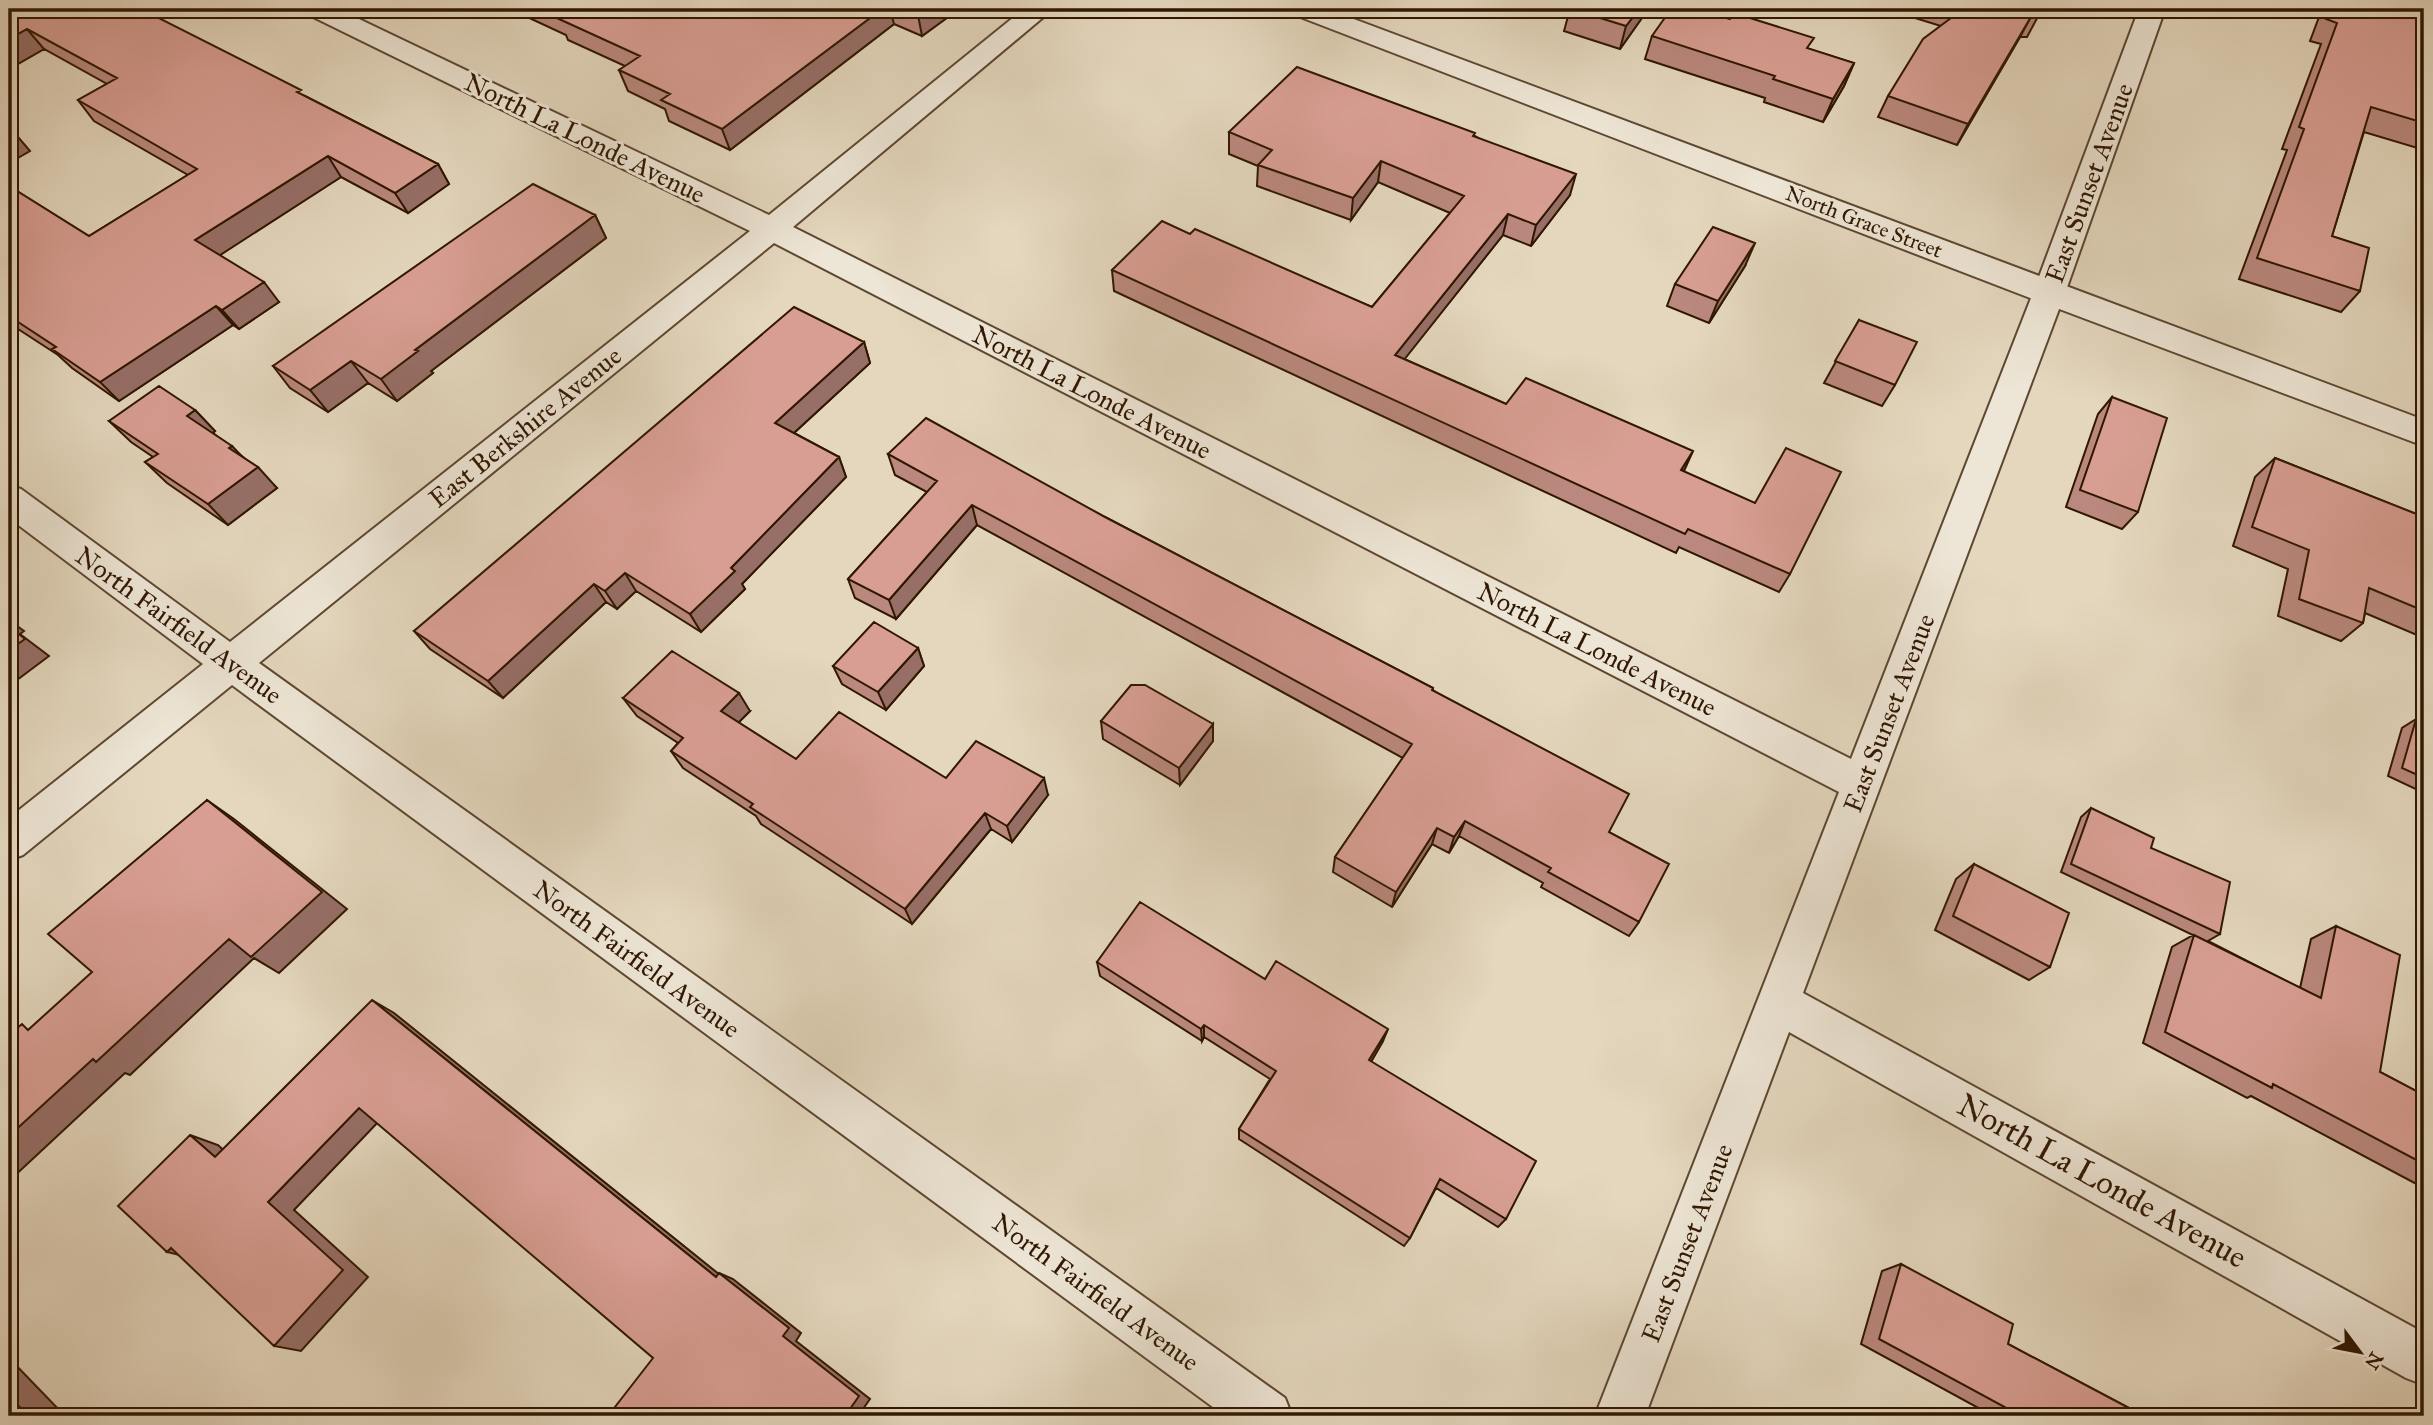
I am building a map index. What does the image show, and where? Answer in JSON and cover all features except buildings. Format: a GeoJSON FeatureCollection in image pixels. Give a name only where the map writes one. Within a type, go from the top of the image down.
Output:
{"type":"FeatureCollection","features":[{"type":"Feature","properties":{"kind":"street","name":"North La Londe Avenue"},"geometry":{"type":"LineString","coordinates":[[318,9],[772,229],[1862,784]]}},
{"type":"Feature","properties":{"kind":"street","name":"East Berkshire Avenue"},"geometry":{"type":"LineString","coordinates":[[9,842],[772,229],[1040,9]]}},
{"type":"Feature","properties":{"kind":"street","name":"North Grace Street"},"geometry":{"type":"LineString","coordinates":[[1304,9],[2424,433]]}},
{"type":"Feature","properties":{"kind":"street","name":"East Sunset Avenue"},"geometry":{"type":"LineString","coordinates":[[1620,1416],[2049,293],[2152,9]]}},
{"type":"Feature","properties":{"kind":"street","name":"North Fairfield Avenue"},"geometry":{"type":"LineString","coordinates":[[9,499],[230,663],[1267,1416]]}},
{"type":"Feature","properties":{"kind":"street","name":"North La Londe Avenue"},"geometry":{"type":"LineString","coordinates":[[1779,1003],[2424,1360]]}}]}
